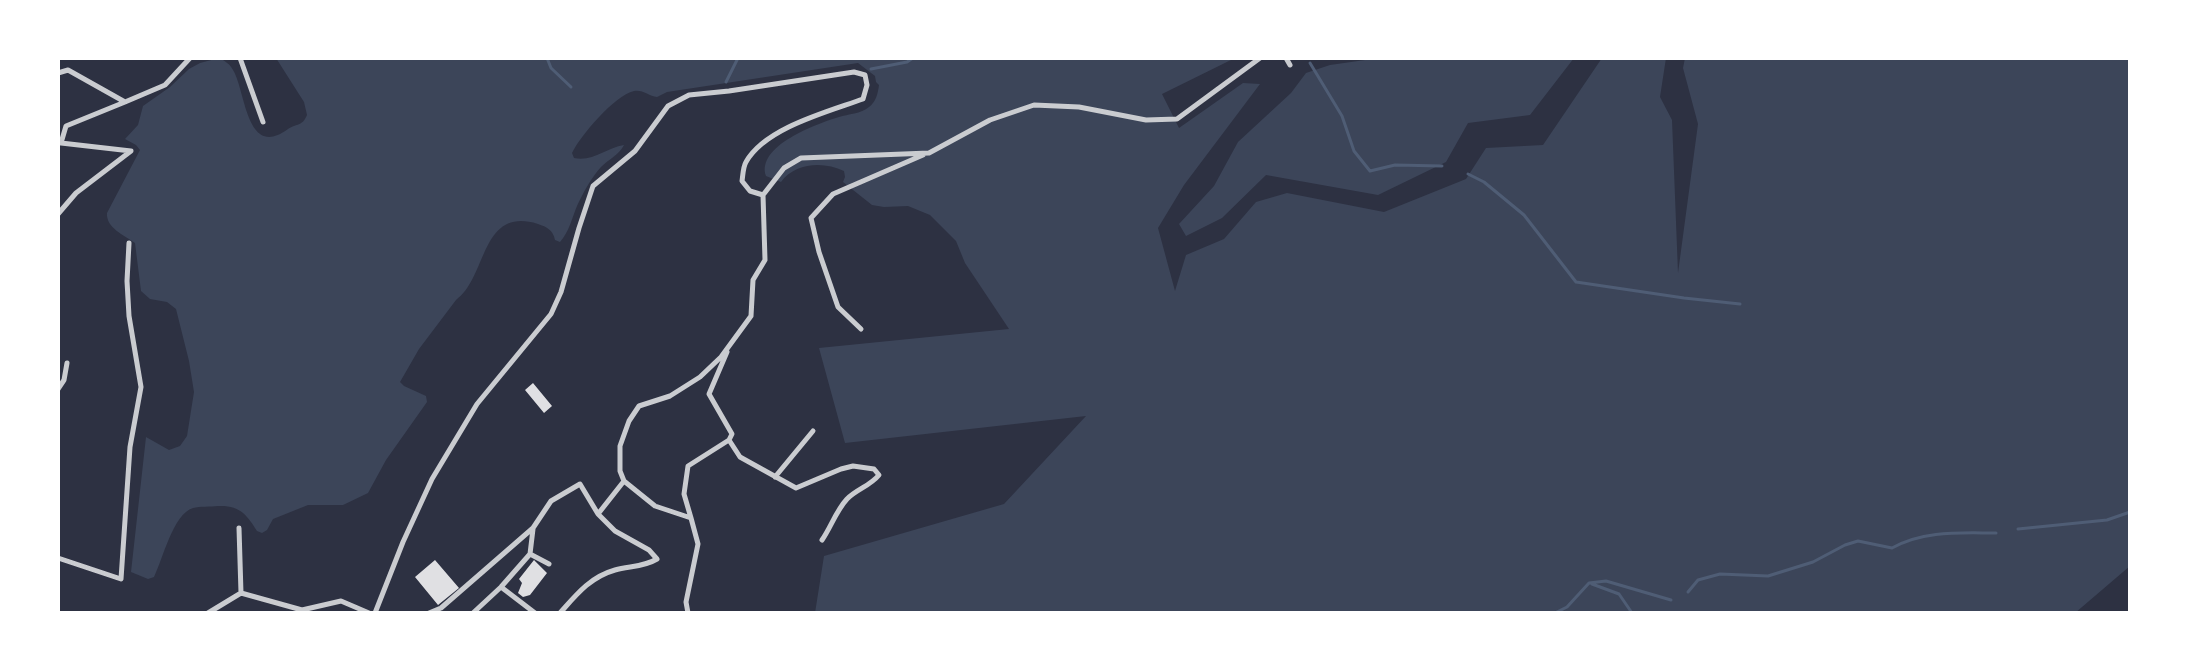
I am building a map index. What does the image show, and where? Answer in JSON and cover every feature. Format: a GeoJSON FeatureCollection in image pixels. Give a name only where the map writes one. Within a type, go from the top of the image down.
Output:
{"type":"FeatureCollection","features":[{"type":"Feature","properties":{"kind":"street"},"geometry":{"type":"LineString","coordinates":[[58,214],[76,193],[131,151],[61,143],[66,126],[165,85],[190,58]]}},
{"type":"Feature","properties":{"kind":"street"},"geometry":{"type":"LineString","coordinates":[[240,58],[263,122]]}},
{"type":"Feature","properties":{"kind":"street"},"geometry":{"type":"LineString","coordinates":[[861,329],[838,307],[811,218],[833,194],[929,153],[990,120],[1034,105],[1079,107],[1146,120],[1177,119],[1260,58]]}},
{"type":"Feature","properties":{"kind":"street"},"geometry":{"type":"LineString","coordinates":[[1286,58],[1290,65]]}},
{"type":"Feature","properties":{"kind":"street"},"geometry":{"type":"LineString","coordinates":[[58,73],[68,70],[125,102]]}},
{"type":"Feature","properties":{"kind":"street"},"geometry":{"type":"LineString","coordinates":[[375,613],[432,479],[477,404],[551,314],[561,292],[593,186],[635,151],[668,106],[689,95],[854,72],[865,75],[867,85],[863,99],[788,126],[744,163],[742,181],[750,191],[763,195]]}},
{"type":"Feature","properties":{"kind":"street"},"geometry":{"type":"LineString","coordinates":[[691,518],[655,506],[624,481],[620,471],[620,446],[629,421],[639,406],[670,396],[700,377],[721,357],[751,316],[753,280],[765,260],[763,195],[784,168],[801,158],[929,153]]}},
{"type":"Feature","properties":{"kind":"street"},"geometry":{"type":"LineString","coordinates":[[58,558],[121,579],[130,447],[141,387],[129,316],[129,243]]}},
{"type":"Feature","properties":{"kind":"street"},"geometry":{"type":"LineString","coordinates":[[688,613],[686,602],[698,544],[684,494],[688,466],[729,440],[732,434],[709,394],[731,343]]}},
{"type":"Feature","properties":{"kind":"street"},"geometry":{"type":"LineString","coordinates":[[58,389],[64,380],[67,363]]}},
{"type":"Feature","properties":{"kind":"street"},"geometry":{"type":"LineString","coordinates":[[775,477],[813,431]]}},
{"type":"Feature","properties":{"kind":"street"},"geometry":{"type":"LineString","coordinates":[[729,440],[740,457],[796,488],[853,466],[874,469],[879,475],[871,485],[858,489],[839,508],[822,540]]}},
{"type":"Feature","properties":{"kind":"street"},"geometry":{"type":"LineString","coordinates":[[598,514],[624,481]]}},
{"type":"Feature","properties":{"kind":"street"},"geometry":{"type":"LineString","coordinates":[[429,613],[441,608],[533,528],[551,501],[580,484],[598,514],[615,531],[649,550],[657,559],[648,564],[611,571],[588,583],[560,613]]}},
{"type":"Feature","properties":{"kind":"street"},"geometry":{"type":"LineString","coordinates":[[239,528],[241,593]]}},
{"type":"Feature","properties":{"kind":"street"},"geometry":{"type":"LineString","coordinates":[[473,613],[530,554],[533,528]]}},
{"type":"Feature","properties":{"kind":"street"},"geometry":{"type":"LineString","coordinates":[[530,554],[549,564]]}},
{"type":"Feature","properties":{"kind":"street"},"geometry":{"type":"LineString","coordinates":[[501,587],[535,613]]}},
{"type":"Feature","properties":{"kind":"street"},"geometry":{"type":"LineString","coordinates":[[208,613],[241,593],[302,610],[341,601],[369,613]]}},
{"type":"Feature","properties":{"kind":"shaded area"},"geometry":{"type":"Polygon","coordinates":[[[219,58],[233,70],[256,129],[264,136],[274,136],[301,123],[307,115],[304,102],[276,58],[1235,58],[1162,94],[1179,128],[1243,83],[1260,84],[1184,185],[1158,228],[1175,291],[1186,255],[1224,239],[1256,202],[1287,193],[1384,212],[1466,179],[1486,148],[1543,145],[1602,58],[1666,58],[1660,97],[1672,120],[1678,273],[1698,124],[1683,68],[1685,58],[2130,58],[2130,566],[2075,613],[815,613],[824,556],[1004,504],[1086,416],[845,443],[819,348],[1009,329],[965,263],[956,241],[930,215],[908,206],[872,205],[843,182],[844,171],[836,168],[819,165],[802,168],[781,182],[766,176],[765,165],[770,155],[790,138],[829,120],[862,111],[873,103],[879,85],[875,76],[858,63],[667,92],[657,97],[634,91],[617,100],[590,127],[572,153],[574,158],[581,159],[624,145],[591,181],[560,242],[555,240],[549,229],[538,224],[519,221],[505,225],[487,247],[466,289],[419,349],[400,382],[426,396],[427,402],[386,460],[368,493],[343,505],[308,505],[273,519],[262,533],[242,512],[232,507],[193,508],[180,519],[154,577],[148,579],[131,572],[146,437],[169,450],[180,446],[187,436],[194,392],[176,309],[167,302],[150,299],[141,291],[135,243],[109,223],[107,213],[140,150],[125,139],[138,125],[143,106],[189,69],[219,58]]]}},
{"type":"Feature","properties":{"kind":"shaded area"},"geometry":{"type":"Polygon","coordinates":[[[1379,58],[1574,58],[1530,115],[1468,123],[1446,162],[1378,195],[1266,175],[1222,218],[1186,236],[1179,224],[1214,186],[1238,142],[1291,93],[1306,73],[1330,65],[1379,58]]]}},
{"type":"Feature","properties":{"kind":"building"},"geometry":{"type":"Polygon","coordinates":[[[533,383],[552,406],[544,413],[525,390],[533,383]]]}},
{"type":"Feature","properties":{"kind":"building"},"geometry":{"type":"Polygon","coordinates":[[[435,560],[459,588],[438,605],[415,577],[435,560]]]}},
{"type":"Feature","properties":{"kind":"building"},"geometry":{"type":"Polygon","coordinates":[[[534,560],[547,573],[530,595],[523,597],[518,593],[522,583],[519,579],[534,560]]]}},
{"type":"Feature","properties":{"kind":"waterway"},"geometry":{"type":"LineString","coordinates":[[547,58],[551,68],[571,87]]}},
{"type":"Feature","properties":{"kind":"waterway"},"geometry":{"type":"LineString","coordinates":[[726,82],[738,58]]}},
{"type":"Feature","properties":{"kind":"waterway"},"geometry":{"type":"LineString","coordinates":[[871,69],[913,58]]}},
{"type":"Feature","properties":{"kind":"waterway"},"geometry":{"type":"LineString","coordinates":[[1310,63],[1342,116],[1354,151],[1370,171],[1395,165],[1442,166]]}},
{"type":"Feature","properties":{"kind":"waterway"},"geometry":{"type":"LineString","coordinates":[[1468,174],[1484,182],[1524,215],[1576,282],[1740,304]]}},
{"type":"Feature","properties":{"kind":"waterway"},"geometry":{"type":"LineString","coordinates":[[2018,529],[2107,520],[2130,512]]}},
{"type":"Feature","properties":{"kind":"waterway"},"geometry":{"type":"LineString","coordinates":[[1688,592],[1698,580],[1720,574],[1768,576],[1813,562],[1858,541],[1892,548],[1929,535],[1996,533]]}},
{"type":"Feature","properties":{"kind":"waterway"},"geometry":{"type":"LineString","coordinates":[[1555,613],[1567,607],[1589,583],[1606,581],[1671,600]]}},
{"type":"Feature","properties":{"kind":"waterway"},"geometry":{"type":"LineString","coordinates":[[1592,584],[1619,594],[1632,613]]}}]}
